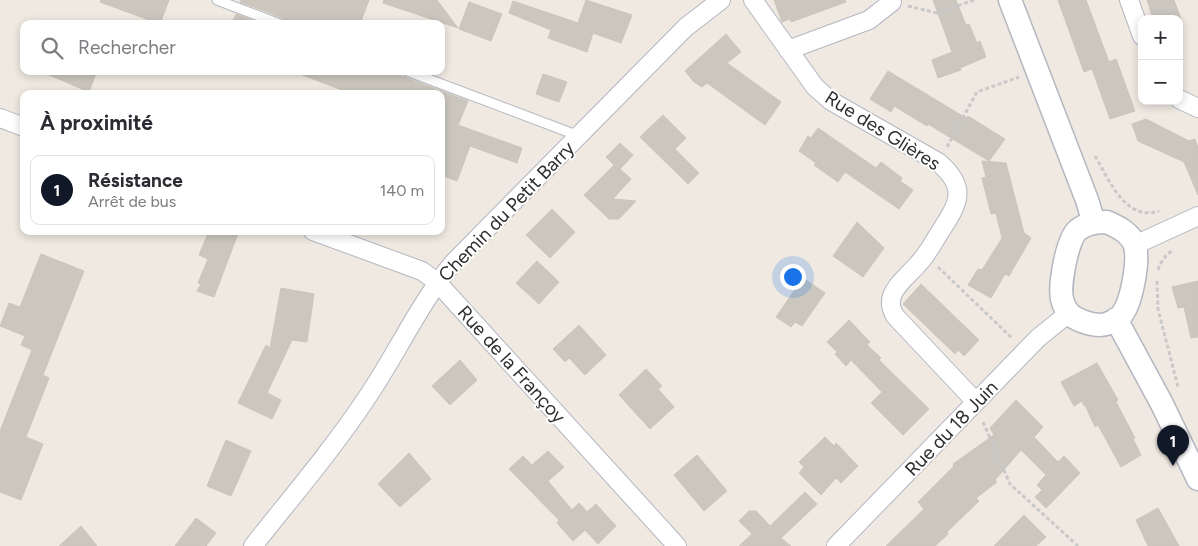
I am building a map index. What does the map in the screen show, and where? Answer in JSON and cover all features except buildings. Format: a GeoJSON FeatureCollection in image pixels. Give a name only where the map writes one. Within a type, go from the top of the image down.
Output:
{"type":"FeatureCollection","features":[{"type":"Feature","properties":{"kind":"street","name":"Chemin du Petit Barry"},"geometry":{"type":"LineString","coordinates":[[253,546],[366,399],[437,282],[454,262],[686,27],[721,0]]}},
{"type":"Feature","properties":{"kind":"street","name":"Rue des Glières"},"geometry":{"type":"LineString","coordinates":[[753,0],[815,87],[830,101],[938,162],[955,181],[958,194],[956,208],[923,259],[895,289],[890,302],[895,316],[976,402]]}},
{"type":"Feature","properties":{"kind":"street"},"geometry":{"type":"LineString","coordinates":[[1010,0],[1087,200],[1094,223]]}},
{"type":"Feature","properties":{"kind":"street"},"geometry":{"type":"LineString","coordinates":[[1129,0],[1138,25]]}},
{"type":"Feature","properties":{"kind":"street"},"geometry":{"type":"LineString","coordinates":[[788,50],[869,20],[892,2]]}},
{"type":"Feature","properties":{"kind":"street"},"geometry":{"type":"LineString","coordinates":[[1183,101],[1198,108]]}},
{"type":"Feature","properties":{"kind":"street"},"geometry":{"type":"LineString","coordinates":[[0,118],[20,125]]}},
{"type":"Feature","properties":{"kind":"street"},"geometry":{"type":"LineString","coordinates":[[1135,245],[1198,216]]}},
{"type":"Feature","properties":{"kind":"street"},"geometry":{"type":"LineString","coordinates":[[1107,222],[1125,231],[1135,245],[1136,261],[1130,296],[1123,314],[1101,325],[1080,320],[1068,313],[1062,299],[1062,287],[1070,244],[1077,230],[1094,223],[1107,222]]}},
{"type":"Feature","properties":{"kind":"street","name":"Rue de la Françoy"},"geometry":{"type":"LineString","coordinates":[[324,235],[422,271],[437,282],[678,546]]}},
{"type":"Feature","properties":{"kind":"street","name":"Rue du 18 Juin"},"geometry":{"type":"LineString","coordinates":[[836,546],[1038,338],[1068,313]]}},
{"type":"Feature","properties":{"kind":"street"},"geometry":{"type":"LineString","coordinates":[[1116,319],[1162,404],[1198,479]]}},
{"type":"Feature","properties":{"kind":"lane"},"geometry":{"type":"LineString","coordinates":[[217,0],[270,20]]}},
{"type":"Feature","properties":{"kind":"lane"},"geometry":{"type":"LineString","coordinates":[[418,75],[579,136]]}},
{"type":"Feature","properties":{"kind":"path"},"geometry":{"type":"LineString","coordinates":[[892,2],[938,13],[974,0]]}},
{"type":"Feature","properties":{"kind":"path"},"geometry":{"type":"LineString","coordinates":[[938,162],[977,92],[1037,70]]}},
{"type":"Feature","properties":{"kind":"path"},"geometry":{"type":"LineString","coordinates":[[1094,155],[1122,199],[1130,207],[1147,213],[1164,210]]}},
{"type":"Feature","properties":{"kind":"path"},"geometry":{"type":"LineString","coordinates":[[1180,392],[1158,309],[1157,276],[1160,264],[1169,253],[1181,246]]}},
{"type":"Feature","properties":{"kind":"path"},"geometry":{"type":"LineString","coordinates":[[935,264],[1015,342]]}},
{"type":"Feature","properties":{"kind":"path"},"geometry":{"type":"LineString","coordinates":[[976,402],[981,418],[1010,484],[1078,546]]}},
{"type":"Feature","properties":{"kind":"place","name":"Résistance"},"geometry":{"type":"Point","coordinates":[1173,466]}}]}
